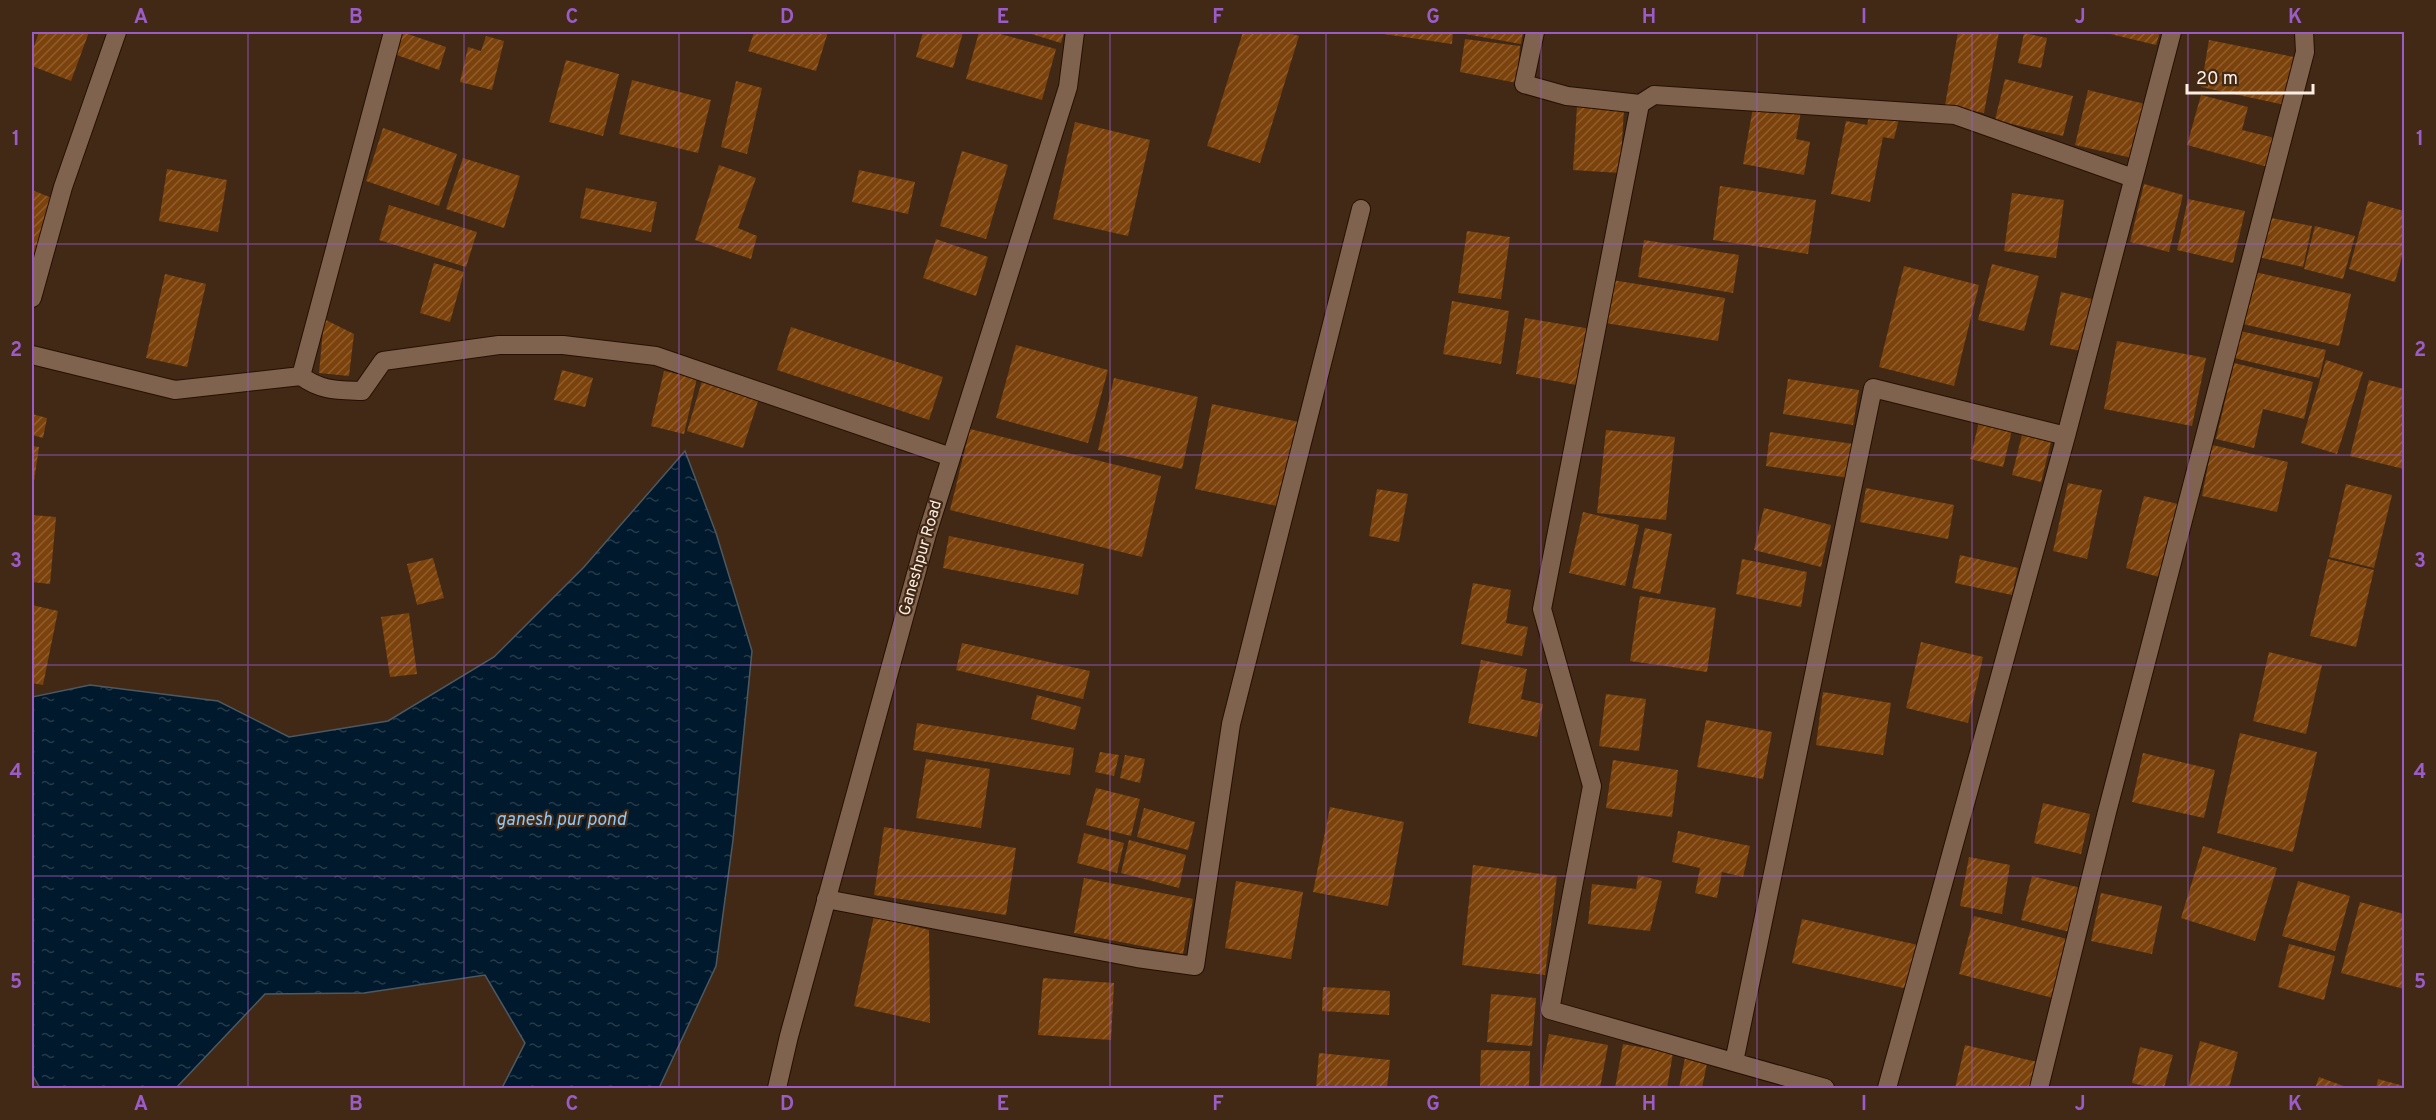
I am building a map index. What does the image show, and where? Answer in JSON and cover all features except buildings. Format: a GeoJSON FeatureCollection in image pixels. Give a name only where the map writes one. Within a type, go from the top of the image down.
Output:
{"type":"FeatureCollection","features":[{"type":"Feature","properties":{"kind":"street"},"geometry":{"type":"LineString","coordinates":[[32,298],[63,187],[117,32]]}},
{"type":"Feature","properties":{"kind":"street"},"geometry":{"type":"LineString","coordinates":[[302,375],[393,32]]}},
{"type":"Feature","properties":{"kind":"street","name":"Ganeshpur Road"},"geometry":{"type":"LineString","coordinates":[[777,1089],[826,899],[927,534],[1068,87],[1075,32]]}},
{"type":"Feature","properties":{"kind":"street"},"geometry":{"type":"LineString","coordinates":[[1536,32],[1524,84],[1567,96],[1640,104],[1654,95],[1955,115],[2133,178]]}},
{"type":"Feature","properties":{"kind":"street"},"geometry":{"type":"LineString","coordinates":[[1887,1089],[2067,436],[2172,32]]}},
{"type":"Feature","properties":{"kind":"street"},"geometry":{"type":"LineString","coordinates":[[2039,1089],[2107,812],[2305,52],[2304,32]]}},
{"type":"Feature","properties":{"kind":"street"},"geometry":{"type":"LineString","coordinates":[[1640,104],[1542,609],[1592,786],[1550,1010],[1825,1089]]}},
{"type":"Feature","properties":{"kind":"street"},"geometry":{"type":"LineString","coordinates":[[826,899],[1137,958],[1195,966],[1231,724],[1361,209]]}},
{"type":"Feature","properties":{"kind":"street"},"geometry":{"type":"LineString","coordinates":[[32,355],[175,390],[302,375],[313,385],[326,390],[362,391],[383,361],[499,345],[563,345],[656,356],[951,457]]}},
{"type":"Feature","properties":{"kind":"street"},"geometry":{"type":"LineString","coordinates":[[1734,1062],[1873,388],[2067,436]]}},
{"type":"Feature","properties":{"kind":"water","name":"ganesh pur pond"},"geometry":{"type":"Polygon","coordinates":[[[685,451],[716,533],[752,651],[733,840],[716,966],[659,1088],[502,1088],[525,1043],[485,975],[364,993],[265,994],[176,1088],[40,1088],[32,1074],[32,697],[90,685],[218,701],[289,737],[388,721],[494,657],[584,567],[685,451]]]}}]}
